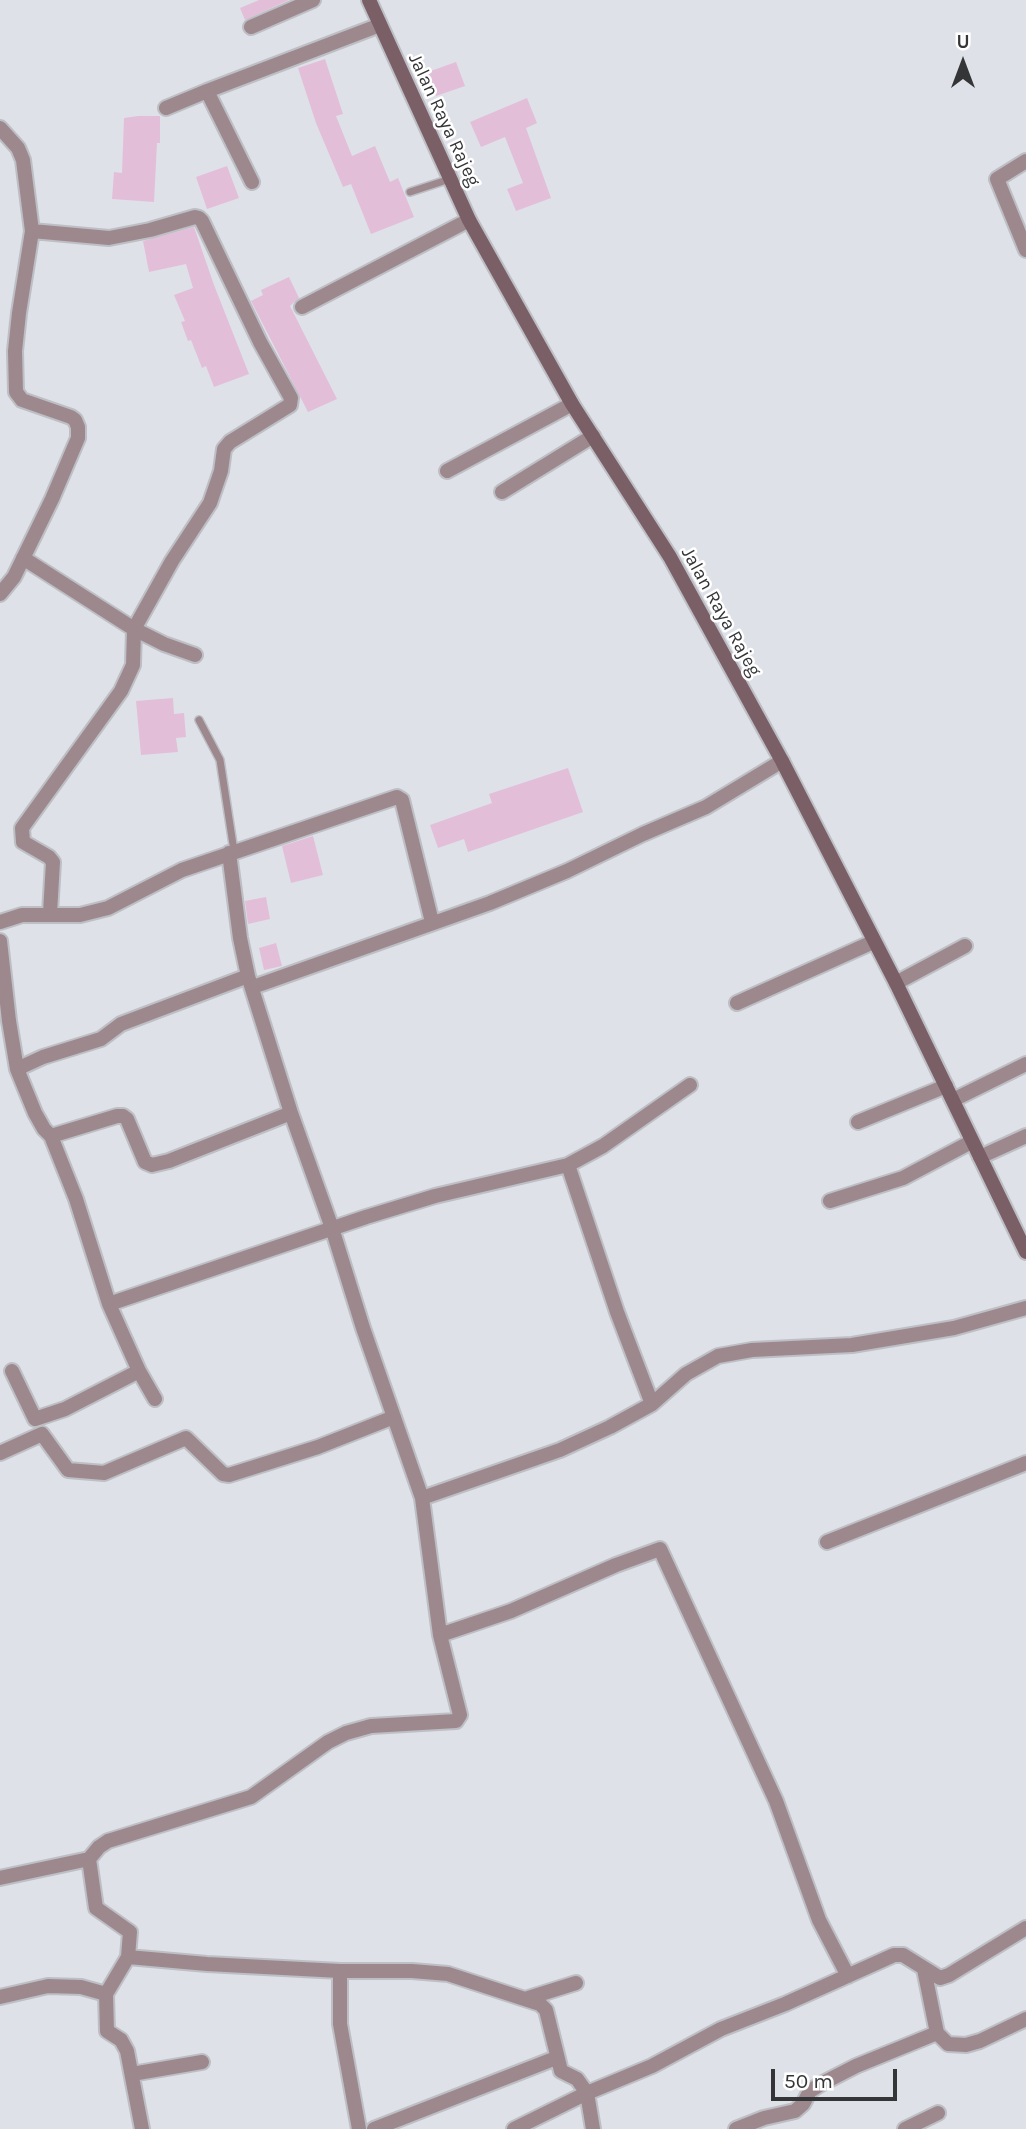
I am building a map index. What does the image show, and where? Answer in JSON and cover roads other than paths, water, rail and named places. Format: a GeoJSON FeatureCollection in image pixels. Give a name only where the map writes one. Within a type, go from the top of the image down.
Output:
{"type":"FeatureCollection","features":[{"type":"Feature","properties":{"kind":"main road","name":"Jalan Raya Rajeg"},"geometry":{"type":"LineString","coordinates":[[369,0],[469,220],[572,404],[670,557],[782,761],[896,983],[1026,1252]]}},
{"type":"Feature","properties":{"kind":"street"},"geometry":{"type":"LineString","coordinates":[[251,27],[313,0]]}},
{"type":"Feature","properties":{"kind":"street"},"geometry":{"type":"LineString","coordinates":[[166,108],[380,25]]}},
{"type":"Feature","properties":{"kind":"street"},"geometry":{"type":"LineString","coordinates":[[208,91],[252,182]]}},
{"type":"Feature","properties":{"kind":"street"},"geometry":{"type":"LineString","coordinates":[[0,128],[21,153],[32,231],[15,351],[16,392],[22,400],[75,420],[78,438],[14,578],[0,594]]}},
{"type":"Feature","properties":{"kind":"street"},"geometry":{"type":"LineString","coordinates":[[1025,243],[997,179],[1026,161]]}},
{"type":"Feature","properties":{"kind":"street"},"geometry":{"type":"LineString","coordinates":[[32,231],[109,237],[198,218],[202,221],[260,342],[291,398],[290,405],[230,442],[224,449],[221,471],[210,503],[172,561],[134,629],[133,666],[121,691],[22,828],[23,842],[49,857],[52,862],[50,913]]}},
{"type":"Feature","properties":{"kind":"street"},"geometry":{"type":"LineString","coordinates":[[302,307],[469,220]]}},
{"type":"Feature","properties":{"kind":"street"},"geometry":{"type":"LineString","coordinates":[[447,471],[572,404]]}},
{"type":"Feature","properties":{"kind":"street"},"geometry":{"type":"LineString","coordinates":[[502,492],[593,436]]}},
{"type":"Feature","properties":{"kind":"street"},"geometry":{"type":"LineString","coordinates":[[23,558],[134,629],[195,655]]}},
{"type":"Feature","properties":{"kind":"street"},"geometry":{"type":"LineString","coordinates":[[17,1069],[43,1057],[101,1039],[121,1024],[490,903],[706,807],[782,761]]}},
{"type":"Feature","properties":{"kind":"street"},"geometry":{"type":"LineString","coordinates":[[0,922],[22,915],[80,915],[108,908],[182,870],[363,807],[400,798],[432,922]]}},
{"type":"Feature","properties":{"kind":"street"},"geometry":{"type":"LineString","coordinates":[[142,2129],[127,2051],[121,2040],[107,2031],[106,1994],[128,1957],[130,1932],[96,1908],[89,1859],[94,1851],[108,1841],[251,1797],[328,1742],[346,1733],[371,1726],[456,1721],[460,1715],[440,1635],[422,1498],[332,1228],[290,1113],[240,938],[231,852]]}},
{"type":"Feature","properties":{"kind":"street"},"geometry":{"type":"LineString","coordinates":[[0,941],[17,1069],[35,1112],[51,1136],[76,1199],[109,1304],[155,1399]]}},
{"type":"Feature","properties":{"kind":"street"},"geometry":{"type":"LineString","coordinates":[[737,1003],[873,942]]}},
{"type":"Feature","properties":{"kind":"street"},"geometry":{"type":"LineString","coordinates":[[896,983],[965,946]]}},
{"type":"Feature","properties":{"kind":"street"},"geometry":{"type":"LineString","coordinates":[[953,1100],[1026,1064]]}},
{"type":"Feature","properties":{"kind":"street"},"geometry":{"type":"LineString","coordinates":[[109,1304],[435,1196],[568,1165],[603,1146],[690,1085]]}},
{"type":"Feature","properties":{"kind":"street"},"geometry":{"type":"LineString","coordinates":[[858,1122],[946,1086]]}},
{"type":"Feature","properties":{"kind":"street"},"geometry":{"type":"LineString","coordinates":[[51,1136],[123,1116],[127,1119],[145,1162],[152,1165],[169,1161],[290,1113]]}},
{"type":"Feature","properties":{"kind":"street"},"geometry":{"type":"LineString","coordinates":[[980,1157],[1026,1136]]}},
{"type":"Feature","properties":{"kind":"street"},"geometry":{"type":"LineString","coordinates":[[830,1201],[903,1178],[971,1142]]}},
{"type":"Feature","properties":{"kind":"street"},"geometry":{"type":"LineString","coordinates":[[568,1165],[617,1312],[652,1404]]}},
{"type":"Feature","properties":{"kind":"street"},"geometry":{"type":"LineString","coordinates":[[422,1498],[560,1450],[652,1404],[686,1374],[718,1356],[752,1350],[852,1345],[954,1328],[1026,1308]]}},
{"type":"Feature","properties":{"kind":"street"},"geometry":{"type":"LineString","coordinates":[[12,1370],[42,1434],[68,1470],[104,1473],[186,1437],[223,1474],[229,1475],[318,1447],[394,1417]]}},
{"type":"Feature","properties":{"kind":"street"},"geometry":{"type":"LineString","coordinates":[[35,1419],[65,1409],[139,1370]]}},
{"type":"Feature","properties":{"kind":"street"},"geometry":{"type":"LineString","coordinates":[[0,1453],[42,1434]]}},
{"type":"Feature","properties":{"kind":"street"},"geometry":{"type":"LineString","coordinates":[[827,1542],[1026,1464]]}},
{"type":"Feature","properties":{"kind":"street"},"geometry":{"type":"LineString","coordinates":[[440,1635],[511,1611],[616,1565],[660,1549],[776,1801],[819,1920],[848,1976]]}},
{"type":"Feature","properties":{"kind":"street"},"geometry":{"type":"LineString","coordinates":[[0,1878],[89,1859]]}},
{"type":"Feature","properties":{"kind":"street"},"geometry":{"type":"LineString","coordinates":[[514,2129],[652,2066],[721,2029],[898,1955],[940,1979],[1026,1928]]}},
{"type":"Feature","properties":{"kind":"street"},"geometry":{"type":"LineString","coordinates":[[128,1957],[340,1972],[412,1971],[448,1974],[540,2004],[546,2010],[561,2071],[577,2079],[587,2094],[593,2129]]}},
{"type":"Feature","properties":{"kind":"street"},"geometry":{"type":"LineString","coordinates":[[924,1969],[937,2033],[948,2043],[966,2045],[1026,2019]]}},
{"type":"Feature","properties":{"kind":"street"},"geometry":{"type":"LineString","coordinates":[[340,1972],[340,2024],[359,2129]]}},
{"type":"Feature","properties":{"kind":"street"},"geometry":{"type":"LineString","coordinates":[[525,1999],[576,1983]]}},
{"type":"Feature","properties":{"kind":"street"},"geometry":{"type":"LineString","coordinates":[[0,1997],[48,1986],[81,1987],[106,1994]]}},
{"type":"Feature","properties":{"kind":"street"},"geometry":{"type":"LineString","coordinates":[[736,2129],[764,2118],[795,2111],[803,2104],[810,2091],[821,2084],[856,2066],[937,2033]]}},
{"type":"Feature","properties":{"kind":"street"},"geometry":{"type":"LineString","coordinates":[[374,2129],[556,2058]]}},
{"type":"Feature","properties":{"kind":"street"},"geometry":{"type":"LineString","coordinates":[[132,2074],[202,2062]]}},
{"type":"Feature","properties":{"kind":"street"},"geometry":{"type":"LineString","coordinates":[[905,2129],[938,2113]]}},
{"type":"Feature","properties":{"kind":"lane"},"geometry":{"type":"LineString","coordinates":[[410,192],[450,179]]}},
{"type":"Feature","properties":{"kind":"lane"},"geometry":{"type":"LineString","coordinates":[[199,720],[220,760],[231,852]]}}]}
